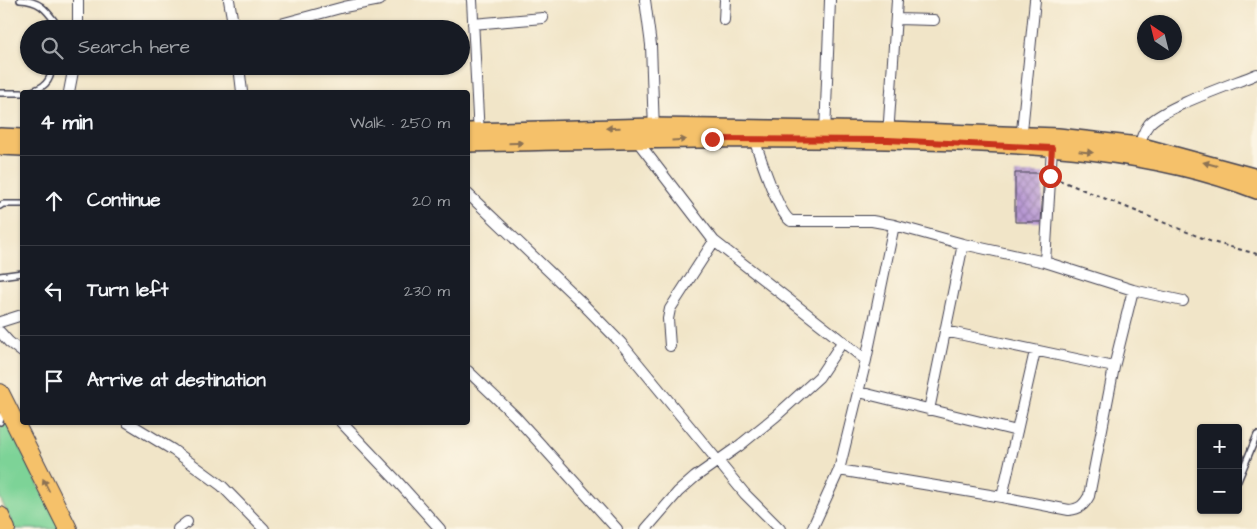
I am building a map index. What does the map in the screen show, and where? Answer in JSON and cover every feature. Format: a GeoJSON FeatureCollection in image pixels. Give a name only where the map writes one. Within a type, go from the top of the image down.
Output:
{"type":"FeatureCollection","features":[{"type":"Feature","properties":{"kind":"highway"},"geometry":{"type":"LineString","coordinates":[[1,395],[68,529]]}},
{"type":"Feature","properties":{"kind":"highway"},"geometry":{"type":"LineString","coordinates":[[0,516],[6,529]]}},
{"type":"Feature","properties":{"kind":"main road"},"geometry":{"type":"LineString","coordinates":[[474,137],[753,133],[888,135],[1021,141],[1052,148],[1138,152],[1257,191]]}},
{"type":"Feature","properties":{"kind":"main road"},"geometry":{"type":"LineString","coordinates":[[0,136],[20,137]]}},
{"type":"Feature","properties":{"kind":"main road"},"geometry":{"type":"LineString","coordinates":[[1021,141],[1058,136],[1257,177]]}},
{"type":"Feature","properties":{"kind":"main road"},"geometry":{"type":"LineString","coordinates":[[0,147],[20,148]]}},
{"type":"Feature","properties":{"kind":"street"},"geometry":{"type":"LineString","coordinates":[[78,0],[78,20]]}},
{"type":"Feature","properties":{"kind":"street"},"geometry":{"type":"LineString","coordinates":[[230,0],[233,20]]}},
{"type":"Feature","properties":{"kind":"street"},"geometry":{"type":"LineString","coordinates":[[296,20],[380,0]]}},
{"type":"Feature","properties":{"kind":"street"},"geometry":{"type":"LineString","coordinates":[[472,0],[474,24],[474,137]]}},
{"type":"Feature","properties":{"kind":"street"},"geometry":{"type":"LineString","coordinates":[[645,0],[651,45],[655,134]]}},
{"type":"Feature","properties":{"kind":"street"},"geometry":{"type":"LineString","coordinates":[[724,20],[726,0]]}},
{"type":"Feature","properties":{"kind":"street"},"geometry":{"type":"LineString","coordinates":[[825,134],[830,0]]}},
{"type":"Feature","properties":{"kind":"street"},"geometry":{"type":"LineString","coordinates":[[888,135],[897,0]]}},
{"type":"Feature","properties":{"kind":"street"},"geometry":{"type":"LineString","coordinates":[[1021,141],[1035,0]]}},
{"type":"Feature","properties":{"kind":"street"},"geometry":{"type":"LineString","coordinates":[[474,24],[543,18]]}},
{"type":"Feature","properties":{"kind":"street"},"geometry":{"type":"LineString","coordinates":[[896,19],[934,20]]}},
{"type":"Feature","properties":{"kind":"street"},"geometry":{"type":"LineString","coordinates":[[1138,152],[1146,130],[1157,118],[1179,106],[1257,74]]}},
{"type":"Feature","properties":{"kind":"street"},"geometry":{"type":"LineString","coordinates":[[69,90],[72,75]]}},
{"type":"Feature","properties":{"kind":"street"},"geometry":{"type":"LineString","coordinates":[[240,75],[242,90]]}},
{"type":"Feature","properties":{"kind":"street"},"geometry":{"type":"LineString","coordinates":[[753,133],[770,184],[784,215],[792,221],[872,221],[894,225],[963,244],[1045,262],[1133,290],[1183,301]]}},
{"type":"Feature","properties":{"kind":"street"},"geometry":{"type":"LineString","coordinates":[[637,135],[714,241],[866,360]]}},
{"type":"Feature","properties":{"kind":"street"},"geometry":{"type":"LineString","coordinates":[[1045,262],[1052,148]]}},
{"type":"Feature","properties":{"kind":"street"},"geometry":{"type":"LineString","coordinates":[[470,196],[578,299],[621,343],[745,494],[780,529]]}},
{"type":"Feature","properties":{"kind":"street"},"geometry":{"type":"LineString","coordinates":[[812,529],[839,470],[866,360],[894,225]]}},
{"type":"Feature","properties":{"kind":"street"},"geometry":{"type":"LineString","coordinates":[[670,346],[668,318],[670,309],[714,241]]}},
{"type":"Feature","properties":{"kind":"street"},"geometry":{"type":"LineString","coordinates":[[929,410],[963,244]]}},
{"type":"Feature","properties":{"kind":"street"},"geometry":{"type":"LineString","coordinates":[[839,470],[1069,510],[1084,505],[1089,496],[1114,368],[1133,290]]}},
{"type":"Feature","properties":{"kind":"street"},"geometry":{"type":"LineString","coordinates":[[0,322],[20,316]]}},
{"type":"Feature","properties":{"kind":"street"},"geometry":{"type":"LineString","coordinates":[[945,331],[1114,368]]}},
{"type":"Feature","properties":{"kind":"street"},"geometry":{"type":"LineString","coordinates":[[0,332],[20,350]]}},
{"type":"Feature","properties":{"kind":"street"},"geometry":{"type":"LineString","coordinates":[[646,529],[678,492],[695,477],[739,446],[819,377],[843,341]]}},
{"type":"Feature","properties":{"kind":"street"},"geometry":{"type":"LineString","coordinates":[[1002,497],[1035,351]]}},
{"type":"Feature","properties":{"kind":"street"},"geometry":{"type":"LineString","coordinates":[[470,373],[515,416],[618,529]]}},
{"type":"Feature","properties":{"kind":"street"},"geometry":{"type":"LineString","coordinates":[[858,392],[1017,431]]}},
{"type":"Feature","properties":{"kind":"street"},"geometry":{"type":"LineString","coordinates":[[132,425],[173,450],[222,486],[264,529]]}},
{"type":"Feature","properties":{"kind":"street"},"geometry":{"type":"LineString","coordinates":[[344,425],[440,529]]}},
{"type":"Feature","properties":{"kind":"street"},"geometry":{"type":"LineString","coordinates":[[178,529],[187,522]]}},
{"type":"Feature","properties":{"kind":"lane"},"geometry":{"type":"LineString","coordinates":[[20,0],[30,0],[44,7],[54,20]]}},
{"type":"Feature","properties":{"kind":"lane"},"geometry":{"type":"LineString","coordinates":[[42,90],[51,75]]}},
{"type":"Feature","properties":{"kind":"lane"},"geometry":{"type":"LineString","coordinates":[[0,93],[20,93]]}},
{"type":"Feature","properties":{"kind":"lane"},"geometry":{"type":"LineString","coordinates":[[0,206],[3,204],[20,204]]}},
{"type":"Feature","properties":{"kind":"lane"},"geometry":{"type":"LineString","coordinates":[[0,276],[20,273]]}},
{"type":"Feature","properties":{"kind":"lane"},"geometry":{"type":"LineString","coordinates":[[0,422],[3,408],[1,395]]}},
{"type":"Feature","properties":{"kind":"lane"},"geometry":{"type":"LineString","coordinates":[[1242,471],[1257,435]]}},
{"type":"Feature","properties":{"kind":"path"},"geometry":{"type":"LineString","coordinates":[[1050,176],[1212,242],[1257,254]]}},
{"type":"Feature","properties":{"kind":"green space"},"geometry":{"type":"Polygon","coordinates":[[[5,419],[61,529],[15,529],[0,498],[0,429],[5,419]]]}},
{"type":"Feature","properties":{"kind":"building"},"geometry":{"type":"Polygon","coordinates":[[[1015,173],[1044,173],[1041,222],[1015,222],[1015,173]]]}},
{"type":"Feature","properties":{"kind":"route"},"geometry":{"type":"LineString","coordinates":[[712,139],[888,140],[1052,148],[1050,176]]}}]}
